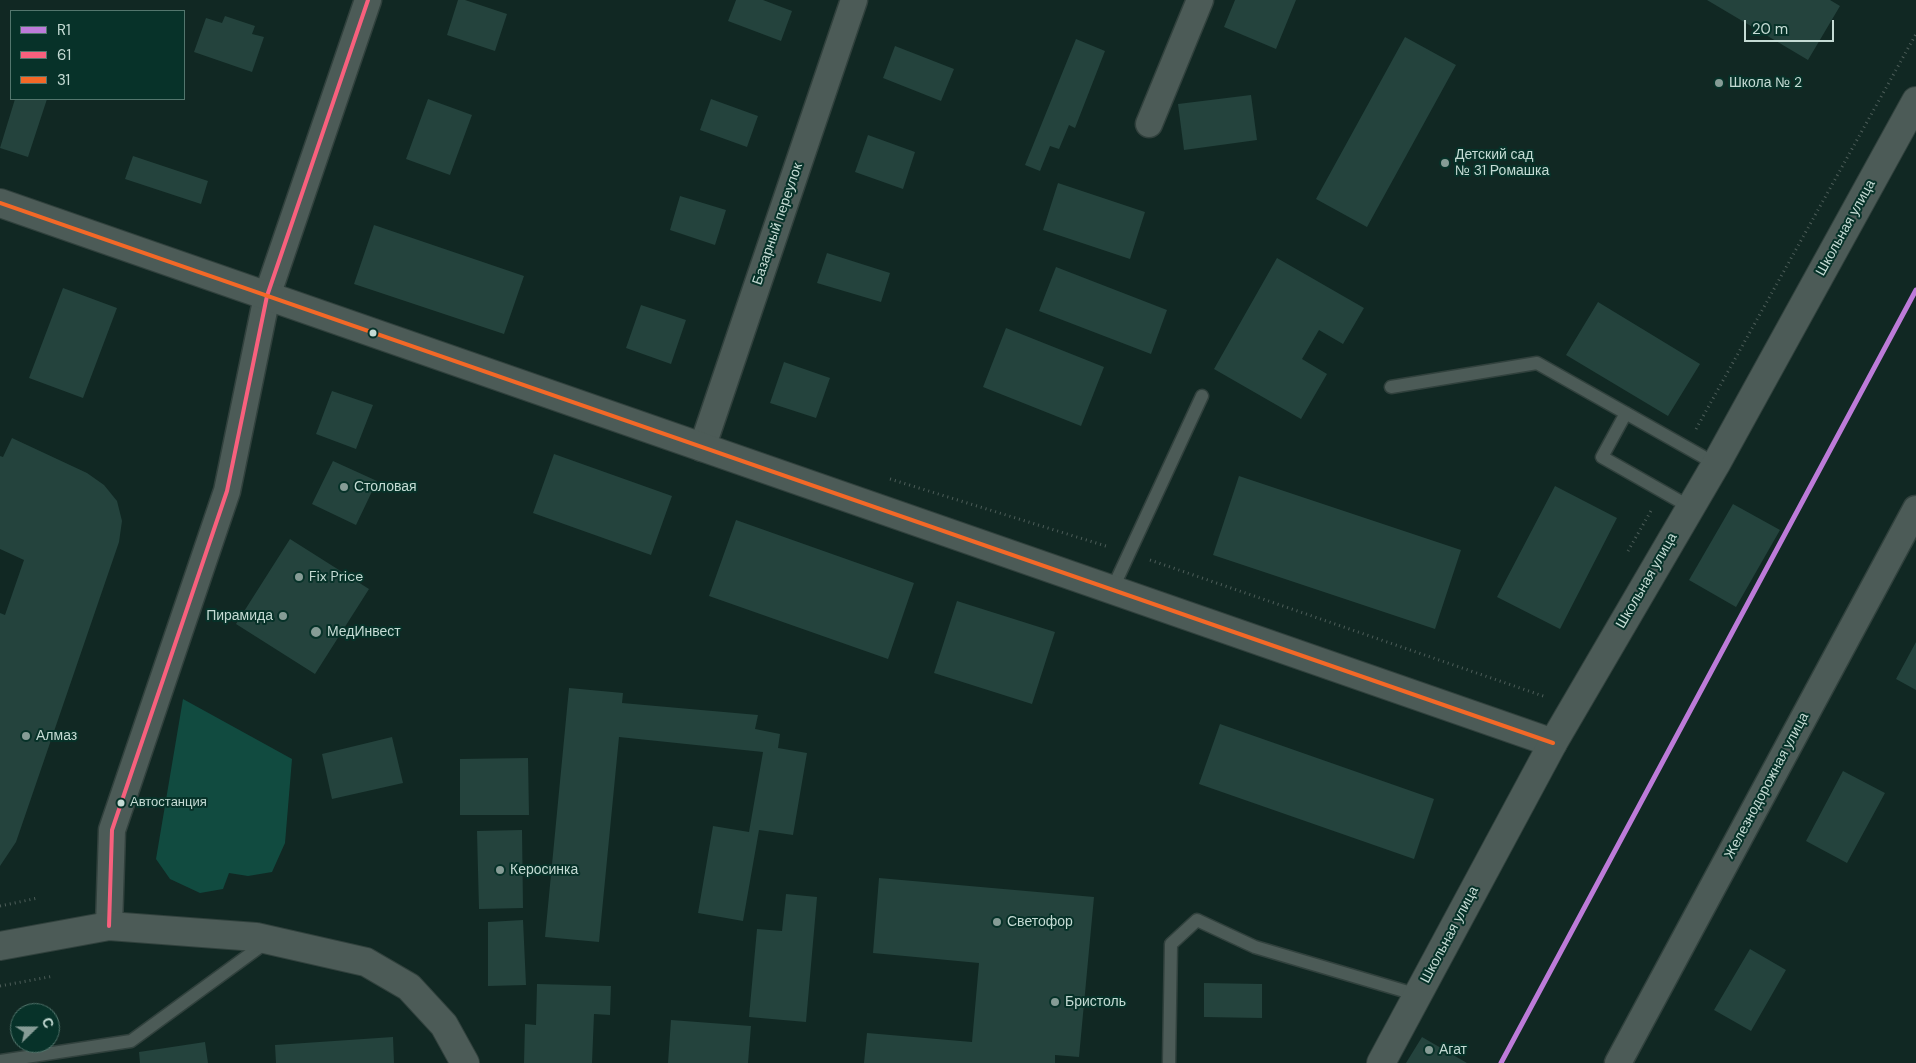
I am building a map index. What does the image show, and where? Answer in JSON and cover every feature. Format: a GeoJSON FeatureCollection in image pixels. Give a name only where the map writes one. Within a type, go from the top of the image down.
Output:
{"type":"FeatureCollection","features":[{"type":"Feature","properties":{"kind":"street"},"geometry":{"type":"LineString","coordinates":[[109,926],[112,830],[227,491],[266,296],[368,0]]}},
{"type":"Feature","properties":{"kind":"street","name":"Базарный переулок"},"geometry":{"type":"LineString","coordinates":[[702,448],[854,0]]}},
{"type":"Feature","properties":{"kind":"street"},"geometry":{"type":"LineString","coordinates":[[1149,124],[1200,0]]}},
{"type":"Feature","properties":{"kind":"street","name":"Школьная улица"},"geometry":{"type":"LineString","coordinates":[[1381,1063],[1554,743],[1716,464],[1916,101]]}},
{"type":"Feature","properties":{"kind":"street"},"geometry":{"type":"LineString","coordinates":[[0,203],[1554,743]]}},
{"type":"Feature","properties":{"kind":"street","name":"Железнодорожная улица"},"geometry":{"type":"LineString","coordinates":[[1618,1063],[1916,509]]}},
{"type":"Feature","properties":{"kind":"street"},"geometry":{"type":"LineString","coordinates":[[0,946],[109,926],[256,937],[366,962],[409,987],[444,1025],[465,1063]]}},
{"type":"Feature","properties":{"kind":"lane"},"geometry":{"type":"LineString","coordinates":[[1391,387],[1537,363],[1716,464]]}},
{"type":"Feature","properties":{"kind":"lane"},"geometry":{"type":"LineString","coordinates":[[1112,590],[1202,396]]}},
{"type":"Feature","properties":{"kind":"lane"},"geometry":{"type":"LineString","coordinates":[[1626,414],[1602,457],[1690,507]]}},
{"type":"Feature","properties":{"kind":"lane"},"geometry":{"type":"LineString","coordinates":[[1169,1063],[1171,944],[1197,920],[1255,947],[1418,995]]}},
{"type":"Feature","properties":{"kind":"lane"},"geometry":{"type":"LineString","coordinates":[[0,1061],[131,1041],[269,940]]}},
{"type":"Feature","properties":{"kind":"path"},"geometry":{"type":"LineString","coordinates":[[1695,432],[1916,34]]}},
{"type":"Feature","properties":{"kind":"path"},"geometry":{"type":"LineString","coordinates":[[882,476],[1129,553],[1547,698],[1552,689]]}},
{"type":"Feature","properties":{"kind":"path"},"geometry":{"type":"LineString","coordinates":[[1628,552],[1656,501]]}},
{"type":"Feature","properties":{"kind":"path"},"geometry":{"type":"LineString","coordinates":[[0,906],[38,898]]}},
{"type":"Feature","properties":{"kind":"path"},"geometry":{"type":"LineString","coordinates":[[0,986],[54,976]]}},
{"type":"Feature","properties":{"kind":"green space"},"geometry":{"type":"Polygon","coordinates":[[[183,699],[292,759],[285,843],[272,872],[248,876],[229,873],[223,889],[200,893],[170,879],[156,859],[183,699]]]}},
{"type":"Feature","properties":{"kind":"building"},"geometry":{"type":"Polygon","coordinates":[[[458,0],[465,0],[507,14],[495,51],[447,35],[458,0]]]}},
{"type":"Feature","properties":{"kind":"building"},"geometry":{"type":"Polygon","coordinates":[[[736,0],[763,0],[792,11],[781,41],[728,21],[736,0]]]}},
{"type":"Feature","properties":{"kind":"building"},"geometry":{"type":"Polygon","coordinates":[[[1235,0],[1296,0],[1276,49],[1224,27],[1235,0]]]}},
{"type":"Feature","properties":{"kind":"building"},"geometry":{"type":"Polygon","coordinates":[[[1707,0],[1830,0],[1840,6],[1808,60],[1707,0]]]}},
{"type":"Feature","properties":{"kind":"building"},"geometry":{"type":"Polygon","coordinates":[[[225,16],[255,26],[252,34],[264,37],[252,72],[194,52],[206,18],[222,23],[225,16]]]}},
{"type":"Feature","properties":{"kind":"building"},"geometry":{"type":"Polygon","coordinates":[[[1405,37],[1456,65],[1367,227],[1316,199],[1405,37]]]}},
{"type":"Feature","properties":{"kind":"building"},"geometry":{"type":"Polygon","coordinates":[[[1076,39],[1105,51],[1075,128],[1069,125],[1059,149],[1050,146],[1040,171],[1025,165],[1076,39]]]}},
{"type":"Feature","properties":{"kind":"building"},"geometry":{"type":"Polygon","coordinates":[[[895,46],[954,69],[941,101],[883,78],[895,46]]]}},
{"type":"Feature","properties":{"kind":"building"},"geometry":{"type":"Polygon","coordinates":[[[1251,95],[1257,140],[1184,150],[1178,104],[1251,95]]]}},
{"type":"Feature","properties":{"kind":"building"},"geometry":{"type":"Polygon","coordinates":[[[428,99],[472,115],[450,175],[406,159],[428,99]]]}},
{"type":"Feature","properties":{"kind":"building"},"geometry":{"type":"Polygon","coordinates":[[[711,99],[758,116],[747,147],[700,130],[711,99]]]}},
{"type":"Feature","properties":{"kind":"building"},"geometry":{"type":"Polygon","coordinates":[[[15,100],[47,100],[28,157],[0,148],[15,100]]]}},
{"type":"Feature","properties":{"kind":"building"},"geometry":{"type":"Polygon","coordinates":[[[868,135],[915,152],[903,189],[855,172],[868,135]]]}},
{"type":"Feature","properties":{"kind":"building"},"geometry":{"type":"Polygon","coordinates":[[[133,156],[208,181],[201,204],[125,179],[133,156]]]}},
{"type":"Feature","properties":{"kind":"building"},"geometry":{"type":"Polygon","coordinates":[[[1058,183],[1145,212],[1130,259],[1043,230],[1058,183]]]}},
{"type":"Feature","properties":{"kind":"building"},"geometry":{"type":"Polygon","coordinates":[[[680,196],[726,210],[715,245],[670,230],[680,196]]]}},
{"type":"Feature","properties":{"kind":"building"},"geometry":{"type":"Polygon","coordinates":[[[374,225],[524,276],[504,334],[354,284],[374,225]]]}},
{"type":"Feature","properties":{"kind":"building"},"geometry":{"type":"Polygon","coordinates":[[[827,253],[890,273],[881,302],[817,283],[827,253]]]}},
{"type":"Feature","properties":{"kind":"building"},"geometry":{"type":"Polygon","coordinates":[[[1277,258],[1364,308],[1343,344],[1319,330],[1302,359],[1327,374],[1301,419],[1214,369],[1277,258]]]}},
{"type":"Feature","properties":{"kind":"building"},"geometry":{"type":"Polygon","coordinates":[[[1056,267],[1167,310],[1151,354],[1039,311],[1056,267]]]}},
{"type":"Feature","properties":{"kind":"building"},"geometry":{"type":"Polygon","coordinates":[[[63,288],[117,308],[83,398],[29,378],[63,288]]]}},
{"type":"Feature","properties":{"kind":"building"},"geometry":{"type":"Polygon","coordinates":[[[1598,302],[1700,364],[1668,416],[1566,355],[1598,302]]]}},
{"type":"Feature","properties":{"kind":"building"},"geometry":{"type":"Polygon","coordinates":[[[641,305],[686,320],[671,364],[626,348],[641,305]]]}},
{"type":"Feature","properties":{"kind":"building"},"geometry":{"type":"Polygon","coordinates":[[[1006,328],[1104,367],[1081,426],[983,387],[1006,328]]]}},
{"type":"Feature","properties":{"kind":"building"},"geometry":{"type":"Polygon","coordinates":[[[784,362],[830,378],[816,418],[770,403],[784,362]]]}},
{"type":"Feature","properties":{"kind":"building"},"geometry":{"type":"Polygon","coordinates":[[[332,391],[373,405],[356,449],[316,434],[332,391]]]}},
{"type":"Feature","properties":{"kind":"building","name":"Алмаз"},"geometry":{"type":"Polygon","coordinates":[[[12,438],[87,473],[104,485],[117,501],[122,521],[119,542],[16,842],[0,866],[0,613],[5,615],[24,560],[0,549],[0,456],[3,457],[12,438]]]}},
{"type":"Feature","properties":{"kind":"building"},"geometry":{"type":"Polygon","coordinates":[[[554,454],[672,496],[651,555],[533,513],[554,454]]]}},
{"type":"Feature","properties":{"kind":"building"},"geometry":{"type":"Polygon","coordinates":[[[333,461],[377,481],[356,525],[312,504],[333,461]]]}},
{"type":"Feature","properties":{"kind":"building"},"geometry":{"type":"Polygon","coordinates":[[[1239,476],[1461,550],[1435,629],[1213,555],[1239,476]]]}},
{"type":"Feature","properties":{"kind":"building"},"geometry":{"type":"Polygon","coordinates":[[[1555,486],[1617,518],[1560,629],[1497,597],[1555,486]]]}},
{"type":"Feature","properties":{"kind":"building"},"geometry":{"type":"Polygon","coordinates":[[[1733,504],[1780,530],[1736,607],[1689,580],[1733,504]]]}},
{"type":"Feature","properties":{"kind":"building"},"geometry":{"type":"Polygon","coordinates":[[[736,520],[914,583],[888,659],[709,596],[736,520]]]}},
{"type":"Feature","properties":{"kind":"building"},"geometry":{"type":"Polygon","coordinates":[[[290,539],[369,589],[315,674],[236,624],[290,539]]]}},
{"type":"Feature","properties":{"kind":"building"},"geometry":{"type":"Polygon","coordinates":[[[957,601],[1055,632],[1032,704],[934,673],[957,601]]]}},
{"type":"Feature","properties":{"kind":"building"},"geometry":{"type":"Polygon","coordinates":[[[1916,642],[1916,690],[1896,679],[1916,642]]]}},
{"type":"Feature","properties":{"kind":"building"},"geometry":{"type":"Polygon","coordinates":[[[569,688],[623,693],[622,703],[758,715],[755,729],[780,734],[778,748],[807,753],[793,835],[759,830],[743,921],[698,913],[713,826],[749,832],[763,752],[619,737],[599,942],[545,937],[569,688]]]}},
{"type":"Feature","properties":{"kind":"building"},"geometry":{"type":"Polygon","coordinates":[[[1220,724],[1434,799],[1414,859],[1199,784],[1220,724]]]}},
{"type":"Feature","properties":{"kind":"building"},"geometry":{"type":"Polygon","coordinates":[[[392,737],[403,783],[332,799],[322,754],[392,737]]]}},
{"type":"Feature","properties":{"kind":"building"},"geometry":{"type":"Polygon","coordinates":[[[528,758],[529,815],[460,815],[460,759],[528,758]]]}},
{"type":"Feature","properties":{"kind":"building"},"geometry":{"type":"Polygon","coordinates":[[[1843,771],[1885,793],[1847,863],[1806,841],[1843,771]]]}},
{"type":"Feature","properties":{"kind":"building","name":"Керосинка"},"geometry":{"type":"Polygon","coordinates":[[[522,830],[523,908],[479,909],[477,831],[522,830]]]}},
{"type":"Feature","properties":{"kind":"building"},"geometry":{"type":"Polygon","coordinates":[[[879,878],[1094,897],[1079,1057],[1055,1055],[1055,1063],[864,1063],[867,1033],[972,1042],[979,963],[873,953],[879,878]]]}},
{"type":"Feature","properties":{"kind":"building"},"geometry":{"type":"Polygon","coordinates":[[[786,894],[817,897],[806,1022],[749,1017],[757,929],[782,931],[786,894]]]}},
{"type":"Feature","properties":{"kind":"building"},"geometry":{"type":"Polygon","coordinates":[[[523,920],[526,985],[488,986],[488,922],[523,920]]]}},
{"type":"Feature","properties":{"kind":"building"},"geometry":{"type":"Polygon","coordinates":[[[1750,949],[1786,970],[1751,1031],[1714,1010],[1750,949]]]}},
{"type":"Feature","properties":{"kind":"building"},"geometry":{"type":"Polygon","coordinates":[[[1204,983],[1262,984],[1262,1018],[1204,1017],[1204,983]]]}},
{"type":"Feature","properties":{"kind":"building"},"geometry":{"type":"Polygon","coordinates":[[[537,984],[611,986],[610,1015],[594,1014],[592,1063],[524,1063],[525,1024],[536,1025],[537,984]]]}},
{"type":"Feature","properties":{"kind":"building"},"geometry":{"type":"Polygon","coordinates":[[[671,1020],[751,1026],[748,1063],[668,1063],[671,1020]]]}},
{"type":"Feature","properties":{"kind":"building"},"geometry":{"type":"Polygon","coordinates":[[[393,1037],[394,1063],[276,1063],[275,1045],[393,1037]]]}},
{"type":"Feature","properties":{"kind":"building","name":"Агат"},"geometry":{"type":"Polygon","coordinates":[[[1422,1037],[1467,1063],[1406,1063],[1422,1037]]]}},
{"type":"Feature","properties":{"kind":"building"},"geometry":{"type":"Polygon","coordinates":[[[205,1042],[208,1063],[140,1063],[139,1052],[205,1042]]]}},
{"type":"Feature","properties":{"kind":"transit line","name":"61"},"geometry":{"type":"LineString","coordinates":[[109,926],[112,830],[227,491],[267,296],[368,0]]}},
{"type":"Feature","properties":{"kind":"transit line","name":"31"},"geometry":{"type":"LineString","coordinates":[[0,203],[1553,743]]}},
{"type":"Feature","properties":{"kind":"transit line","name":"R1"},"geometry":{"type":"LineString","coordinates":[[1501,1063],[1916,290]]}},
{"type":"Feature","properties":{"kind":"place","name":"Школа № 2"},"geometry":{"type":"Point","coordinates":[1719,83]}},
{"type":"Feature","properties":{"kind":"place","name":"Детский сад № 31 Ромашка"},"geometry":{"type":"Point","coordinates":[1445,163]}},
{"type":"Feature","properties":{"kind":"place","name":"Столовая"},"geometry":{"type":"Point","coordinates":[344,487]}},
{"type":"Feature","properties":{"kind":"place","name":"Fix Price"},"geometry":{"type":"Point","coordinates":[299,577]}},
{"type":"Feature","properties":{"kind":"place","name":"Пирамида"},"geometry":{"type":"Point","coordinates":[283,616]}},
{"type":"Feature","properties":{"kind":"place","name":"МедИнвест"},"geometry":{"type":"Point","coordinates":[316,632]}},
{"type":"Feature","properties":{"kind":"place","name":"Алмаз"},"geometry":{"type":"Point","coordinates":[26,736]}},
{"type":"Feature","properties":{"kind":"place","name":"Автостанция"},"geometry":{"type":"Point","coordinates":[121,803]}},
{"type":"Feature","properties":{"kind":"place","name":"Керосинка"},"geometry":{"type":"Point","coordinates":[500,870]}},
{"type":"Feature","properties":{"kind":"place","name":"Светофор"},"geometry":{"type":"Point","coordinates":[997,922]}},
{"type":"Feature","properties":{"kind":"place","name":"Бристоль"},"geometry":{"type":"Point","coordinates":[1055,1002]}},
{"type":"Feature","properties":{"kind":"place","name":"Агат"},"geometry":{"type":"Point","coordinates":[1429,1050]}}]}
